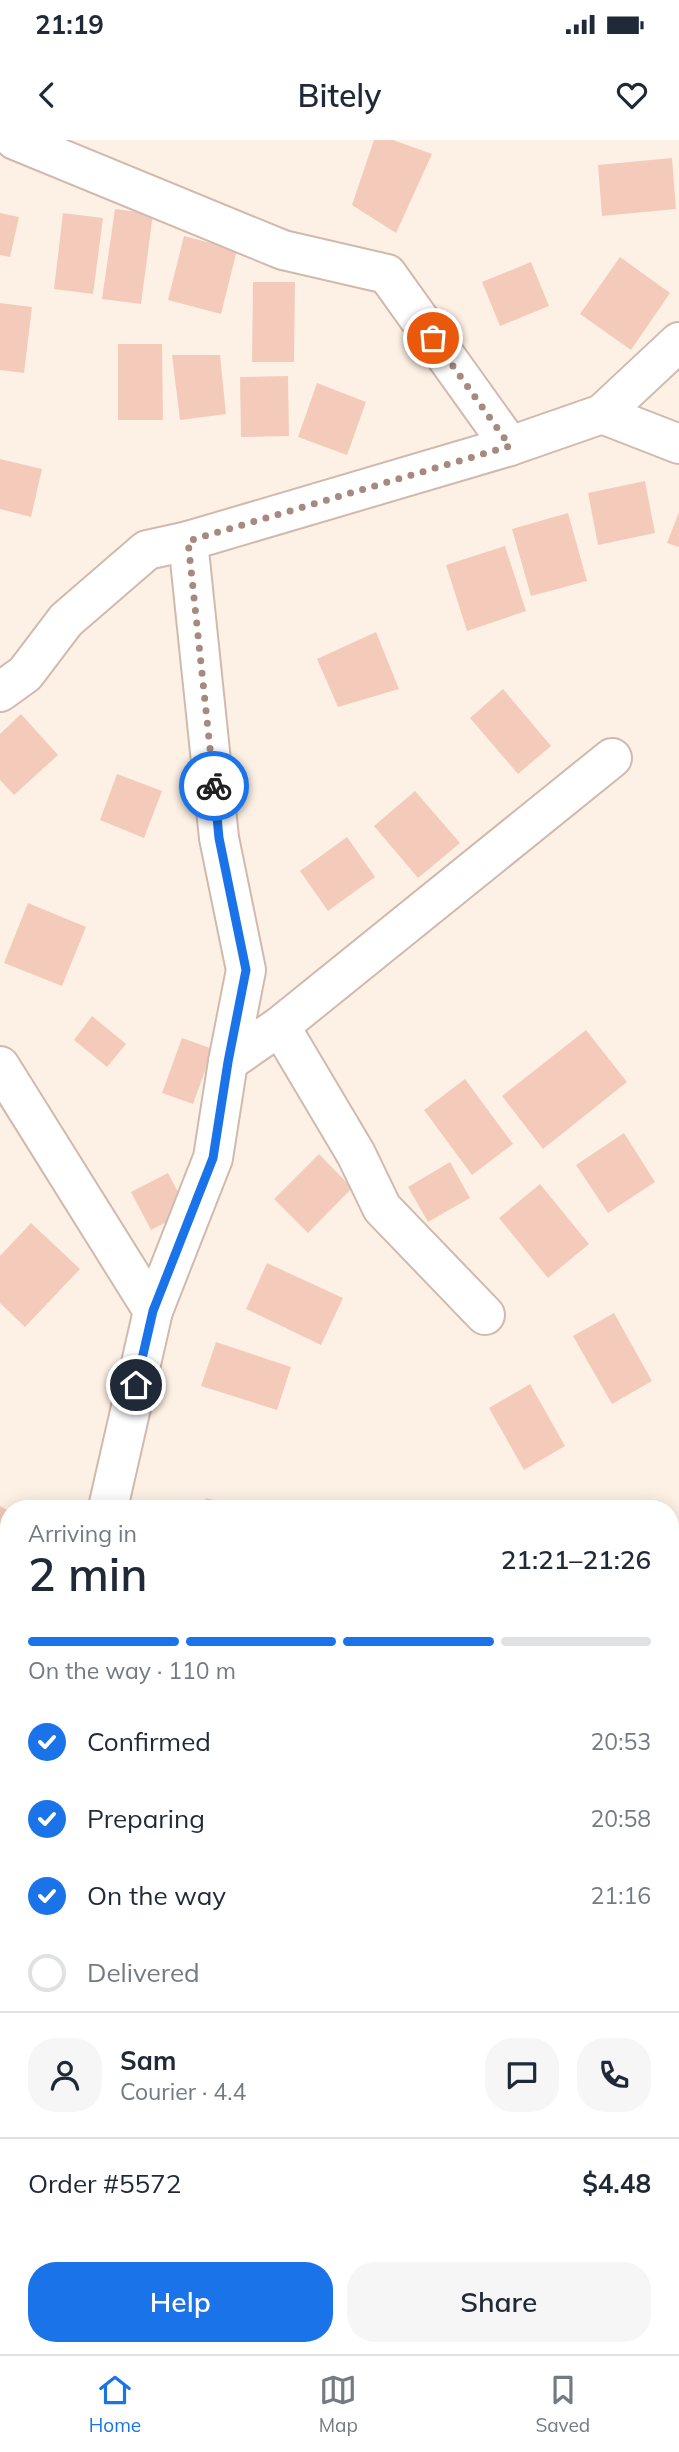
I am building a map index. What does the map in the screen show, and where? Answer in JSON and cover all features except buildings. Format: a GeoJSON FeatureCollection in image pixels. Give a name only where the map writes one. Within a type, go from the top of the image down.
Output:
{"type":"FeatureCollection","features":[{"type":"Feature","properties":{"kind":"street"},"geometry":{"type":"LineString","coordinates":[[15,140],[283,250],[387,274],[510,446]]}},
{"type":"Feature","properties":{"kind":"street"},"geometry":{"type":"LineString","coordinates":[[0,692],[25,674],[66,620],[146,550],[188,541],[510,446],[601,414],[679,342]]}},
{"type":"Feature","properties":{"kind":"street"},"geometry":{"type":"LineString","coordinates":[[601,414],[679,444]]}},
{"type":"Feature","properties":{"kind":"street"},"geometry":{"type":"LineString","coordinates":[[110,1500],[153,1311],[213,1158],[246,970],[219,838],[188,541]]}},
{"type":"Feature","properties":{"kind":"street"},"geometry":{"type":"LineString","coordinates":[[228,1062],[280,1026],[612,758]]}},
{"type":"Feature","properties":{"kind":"street"},"geometry":{"type":"LineString","coordinates":[[280,1026],[356,1154],[382,1208],[485,1315]]}},
{"type":"Feature","properties":{"kind":"street"},"geometry":{"type":"LineString","coordinates":[[0,1066],[153,1311]]}},
{"type":"Feature","properties":{"kind":"way so far"},"geometry":{"type":"LineString","coordinates":[[214,786],[188,541],[510,446],[433,338]]}},
{"type":"Feature","properties":{"kind":"route"},"geometry":{"type":"LineString","coordinates":[[136,1385],[153,1311],[213,1158],[246,970],[219,838],[214,786]]}}]}
